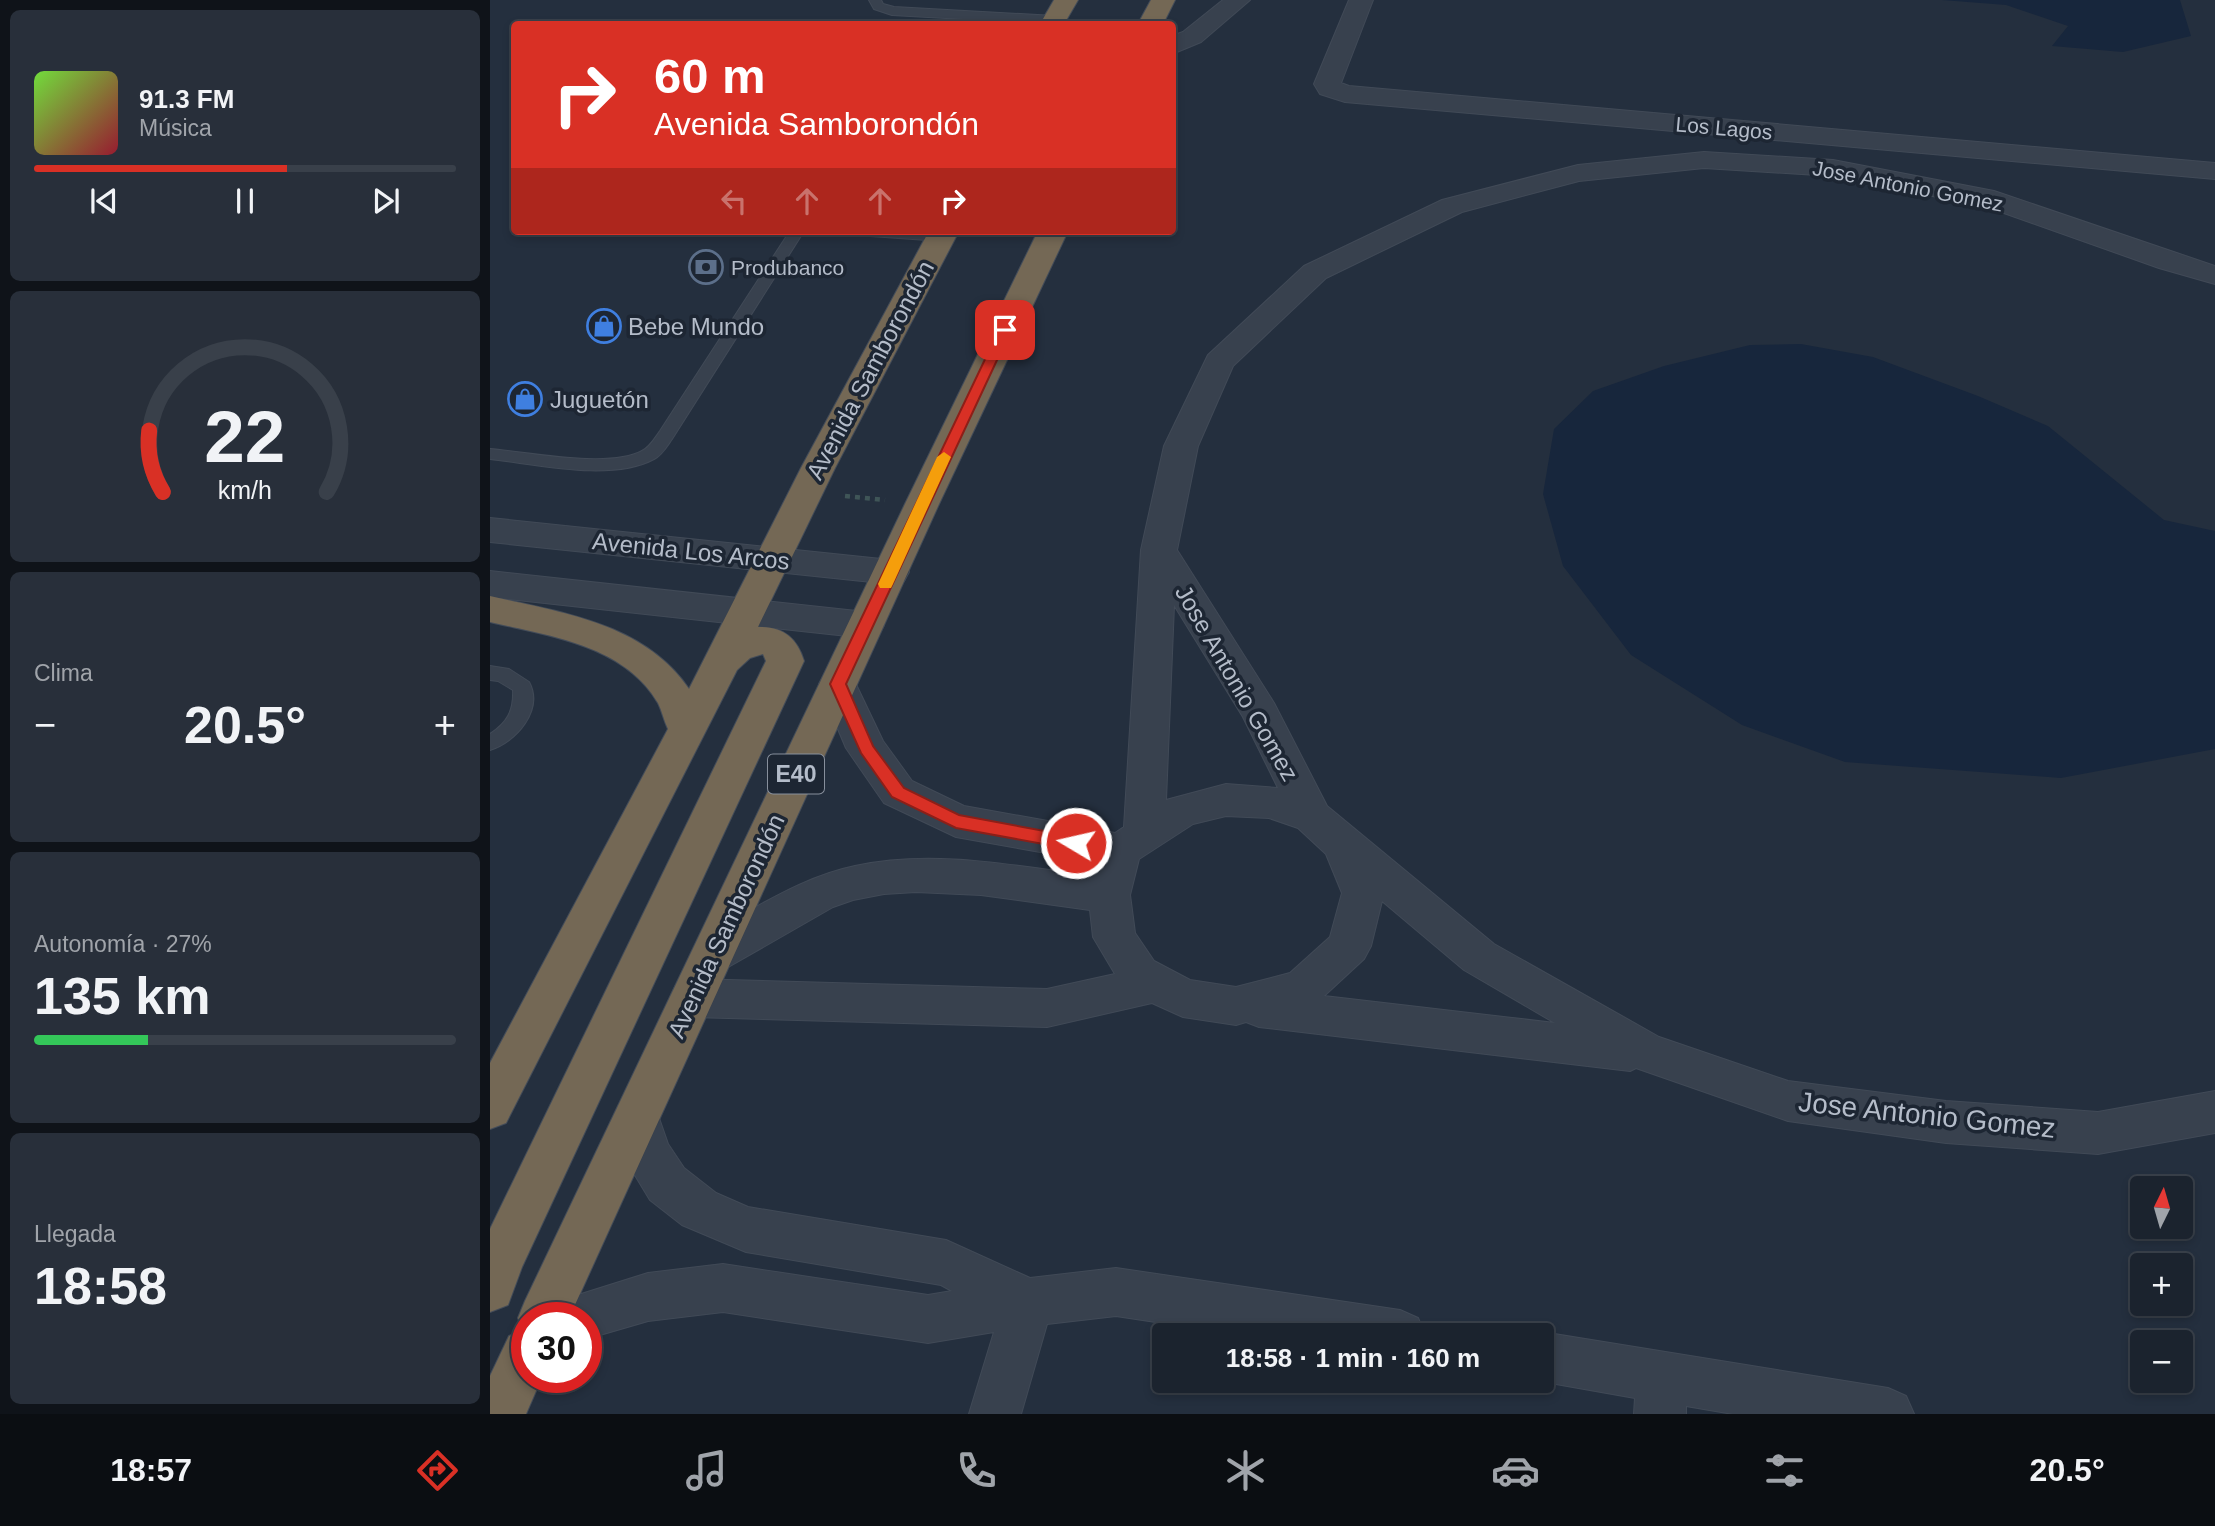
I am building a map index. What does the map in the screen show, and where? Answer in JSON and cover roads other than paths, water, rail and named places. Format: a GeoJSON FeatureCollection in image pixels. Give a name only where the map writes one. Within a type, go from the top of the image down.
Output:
{"type":"FeatureCollection","features":[{"type":"Feature","properties":{"kind":"highway","name":"Avenida Samborondón"},"geometry":{"type":"LineString","coordinates":[[495,1088],[722,662],[806,492],[942,235]]}},
{"type":"Feature","properties":{"kind":"highway","name":"Avenida Samborondón"},"geometry":{"type":"LineString","coordinates":[[550,1302],[1050,235]]}},
{"type":"Feature","properties":{"kind":"highway"},"geometry":{"type":"LineString","coordinates":[[490,609],[605,638],[629,651],[652,670],[674,697],[686,727]]}},
{"type":"Feature","properties":{"kind":"highway"},"geometry":{"type":"LineString","coordinates":[[490,1288],[499,1263],[785,662],[784,652],[778,645],[755,640],[730,650],[722,662]]}},
{"type":"Feature","properties":{"kind":"highway"},"geometry":{"type":"LineString","coordinates":[[499,1414],[511,1388]]}},
{"type":"Feature","properties":{"kind":"street"},"geometry":{"type":"LineString","coordinates":[[1176,44],[1192,37],[1238,0]]}},
{"type":"Feature","properties":{"kind":"street","name":"Los Lagos"},"geometry":{"type":"LineString","coordinates":[[1361,0],[1327,84],[1329,88],[1345,94],[2215,171]]}},
{"type":"Feature","properties":{"kind":"street","name":"Jose Antonio Gomez"},"geometry":{"type":"LineString","coordinates":[[1133,842],[1159,550],[1181,446],[1219,362],[1315,272],[1452,206],[1578,173],[1692,161],[1833,168],[1994,200],[2170,262],[2215,275]]}},
{"type":"Feature","properties":{"kind":"street","name":"Jose Antonio Gomez"},"geometry":{"type":"LineString","coordinates":[[2170,262],[2215,297]]}},
{"type":"Feature","properties":{"kind":"street","name":"Avenida Los Arcos"},"geometry":{"type":"LineString","coordinates":[[490,530],[891,572]]}},
{"type":"Feature","properties":{"kind":"street","name":"Jose Antonio Gomez"},"geometry":{"type":"LineString","coordinates":[[1159,550],[1260,713],[1328,830],[1479,957],[1645,1052],[1788,1101],[1946,1122],[2098,1133],[2215,1112]]}},
{"type":"Feature","properties":{"kind":"street"},"geometry":{"type":"LineString","coordinates":[[490,584],[866,625]]}},
{"type":"Feature","properties":{"kind":"street"},"geometry":{"type":"LineString","coordinates":[[838,684],[866,748],[898,792],[956,821],[1133,842]]}},
{"type":"Feature","properties":{"kind":"street"},"geometry":{"type":"LineString","coordinates":[[1226,800],[1271,802],[1328,830],[1363,893],[1349,946],[1303,988],[1236,1006],[1183,998],[1139,974],[1114,937],[1109,895],[1133,842],[1181,811],[1226,800]]}},
{"type":"Feature","properties":{"kind":"street"},"geometry":{"type":"LineString","coordinates":[[715,953],[790,909],[852,884],[919,874],[1109,895]]}},
{"type":"Feature","properties":{"kind":"street"},"geometry":{"type":"LineString","coordinates":[[692,998],[1047,1008],[1156,983]]}},
{"type":"Feature","properties":{"kind":"street","name":"Jose Antonio Gomez"},"geometry":{"type":"LineString","coordinates":[[1236,1006],[1645,1052]]}},
{"type":"Feature","properties":{"kind":"street"},"geometry":{"type":"LineString","coordinates":[[637,1116],[647,1152],[667,1184],[699,1209],[746,1229],[946,1263],[1028,1302]]}},
{"type":"Feature","properties":{"kind":"street"},"geometry":{"type":"LineString","coordinates":[[602,1308],[663,1292],[723,1288],[928,1319],[1028,1302],[1116,1292],[1321,1323]]}},
{"type":"Feature","properties":{"kind":"street"},"geometry":{"type":"LineString","coordinates":[[995,1414],[1028,1302]]}},
{"type":"Feature","properties":{"kind":"street"},"geometry":{"type":"LineString","coordinates":[[1554,1361],[1661,1395],[1888,1414]]}},
{"type":"Feature","properties":{"kind":"lane"},"geometry":{"type":"LineString","coordinates":[[875,0],[878,6],[892,11],[1058,15]]}},
{"type":"Feature","properties":{"kind":"lane"},"geometry":{"type":"LineString","coordinates":[[935,13],[943,0]]}},
{"type":"Feature","properties":{"kind":"lane"},"geometry":{"type":"LineString","coordinates":[[490,454],[608,464],[631,461],[648,455],[667,435],[794,235]]}},
{"type":"Feature","properties":{"kind":"lane"},"geometry":{"type":"LineString","coordinates":[[490,673],[502,674],[522,687],[524,705],[513,727],[490,743]]}},
{"type":"Feature","properties":{"kind":"water"},"geometry":{"type":"Polygon","coordinates":[[[1942,0],[2180,0],[2191,36],[2123,52],[2052,46],[2068,26],[2006,5],[1942,0]]]}},
{"type":"Feature","properties":{"kind":"water"},"geometry":{"type":"Polygon","coordinates":[[[1801,344],[1873,357],[1978,396],[2048,426],[2164,520],[2215,531],[2215,749],[2061,778],[1845,762],[1742,725],[1631,655],[1563,566],[1543,494],[1554,429],[1593,391],[1664,366],[1750,345],[1801,344]]]}},
{"type":"Feature","properties":{"kind":"place","name":"Produbanco"},"geometry":{"type":"Point","coordinates":[706,267]}},
{"type":"Feature","properties":{"kind":"place","name":"Bebe Mundo"},"geometry":{"type":"Point","coordinates":[604,326]}},
{"type":"Feature","properties":{"kind":"place","name":"Juguetón"},"geometry":{"type":"Point","coordinates":[525,399]}}]}
